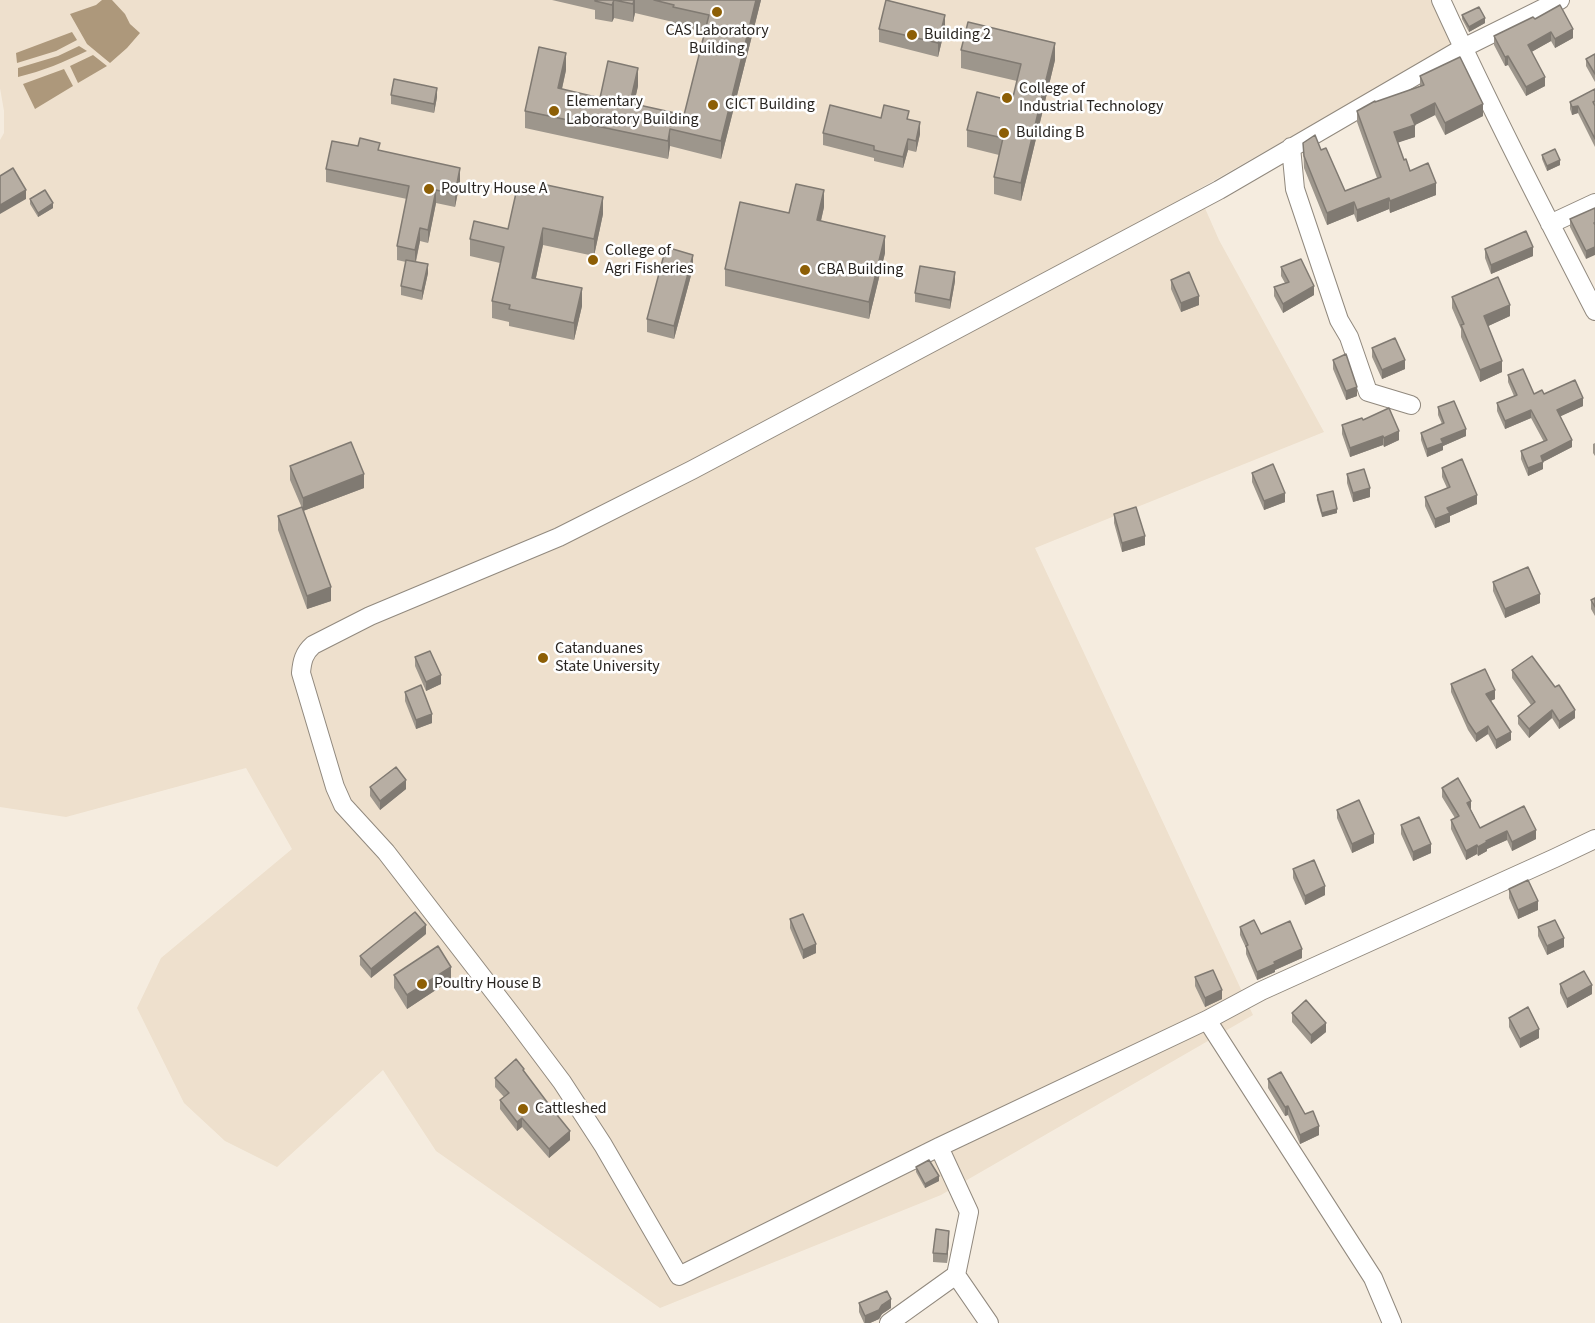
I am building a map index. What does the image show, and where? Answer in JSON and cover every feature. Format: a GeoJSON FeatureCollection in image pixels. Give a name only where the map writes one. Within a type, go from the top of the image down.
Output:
{"type":"FeatureCollection","features":[{"type":"Feature","properties":{"kind":"street"},"geometry":{"type":"LineString","coordinates":[[1441,0],[1595,311]]}},
{"type":"Feature","properties":{"kind":"street"},"geometry":{"type":"LineString","coordinates":[[1560,0],[1463,48],[1219,190],[692,470],[559,537],[361,621],[313,645],[306,651],[301,673],[335,788],[343,805],[386,852],[561,1082],[603,1145],[679,1276],[939,1147],[1207,1020],[1261,991],[1595,839]]}},
{"type":"Feature","properties":{"kind":"street"},"geometry":{"type":"LineString","coordinates":[[1291,147],[1295,189],[1339,320],[1349,337],[1368,392],[1412,405]]}},
{"type":"Feature","properties":{"kind":"street"},"geometry":{"type":"LineString","coordinates":[[1550,224],[1595,203]]}},
{"type":"Feature","properties":{"kind":"street"},"geometry":{"type":"LineString","coordinates":[[1207,1020],[1374,1278],[1392,1323]]}},
{"type":"Feature","properties":{"kind":"street"},"geometry":{"type":"LineString","coordinates":[[889,1323],[956,1275],[969,1212],[939,1147]]}},
{"type":"Feature","properties":{"kind":"street"},"geometry":{"type":"LineString","coordinates":[[956,1275],[989,1323]]}},
{"type":"Feature","properties":{"kind":"shaded area","name":"Catanduanes State University"},"geometry":{"type":"Polygon","coordinates":[[[0,0],[1435,0],[1455,44],[1197,190],[1219,240],[1324,432],[1035,548],[1253,1015],[941,1195],[660,1308],[436,1151],[383,1070],[277,1167],[225,1141],[184,1103],[137,1008],[161,958],[292,849],[246,768],[66,817],[0,807],[0,140],[4,133],[4,111],[0,88],[0,0]]]}},
{"type":"Feature","properties":{"kind":"shaded area"},"geometry":{"type":"Polygon","coordinates":[[[102,0],[112,0],[125,14],[130,24],[140,33],[110,63],[87,44],[70,14],[96,5],[102,0]]]}},
{"type":"Feature","properties":{"kind":"shaded area"},"geometry":{"type":"Polygon","coordinates":[[[72,32],[77,40],[56,51],[17,63],[16,53],[72,32]]]}},
{"type":"Feature","properties":{"kind":"shaded area"},"geometry":{"type":"Polygon","coordinates":[[[79,46],[87,51],[53,66],[18,77],[18,68],[58,56],[79,46]]]}},
{"type":"Feature","properties":{"kind":"shaded area"},"geometry":{"type":"Polygon","coordinates":[[[93,55],[107,66],[78,83],[70,66],[93,55]]]}},
{"type":"Feature","properties":{"kind":"shaded area"},"geometry":{"type":"Polygon","coordinates":[[[64,69],[73,86],[35,109],[23,84],[64,69]]]}},
{"type":"Feature","properties":{"kind":"building"},"geometry":{"type":"Polygon","coordinates":[[[595,0],[614,0],[612,5],[595,0]]]}},
{"type":"Feature","properties":{"kind":"building"},"geometry":{"type":"Polygon","coordinates":[[[614,0],[634,0],[633,4],[614,0]]]}},
{"type":"Feature","properties":{"kind":"building"},"geometry":{"type":"Polygon","coordinates":[[[654,0],[756,0],[721,141],[670,129],[668,141],[525,111],[539,47],[566,53],[558,88],[600,98],[608,61],[638,68],[630,103],[684,115],[709,15],[654,0]]]}},
{"type":"Feature","properties":{"kind":"building"},"geometry":{"type":"Polygon","coordinates":[[[886,0],[945,15],[938,43],[879,29],[886,0]]]}},
{"type":"Feature","properties":{"kind":"building"},"geometry":{"type":"Polygon","coordinates":[[[1560,5],[1573,29],[1555,39],[1551,32],[1528,45],[1545,77],[1526,87],[1508,56],[1505,57],[1494,36],[1533,17],[1535,19],[1560,5]]]}},
{"type":"Feature","properties":{"kind":"building"},"geometry":{"type":"Polygon","coordinates":[[[1479,7],[1485,18],[1469,27],[1462,15],[1479,7]]]}},
{"type":"Feature","properties":{"kind":"building","name":"Building B"},"geometry":{"type":"Polygon","coordinates":[[[968,22],[1055,43],[1021,183],[994,177],[1003,138],[967,130],[977,92],[1012,101],[1021,64],[961,50],[968,22]]]}},
{"type":"Feature","properties":{"kind":"building"},"geometry":{"type":"Polygon","coordinates":[[[1595,54],[1595,74],[1586,59],[1595,54]]]}},
{"type":"Feature","properties":{"kind":"building"},"geometry":{"type":"Polygon","coordinates":[[[1460,57],[1483,104],[1445,123],[1435,103],[1411,115],[1415,125],[1394,132],[1410,171],[1428,163],[1436,183],[1390,201],[1389,198],[1357,210],[1354,202],[1327,213],[1304,156],[1303,143],[1315,135],[1321,150],[1326,148],[1345,191],[1381,177],[1357,111],[1375,101],[1424,85],[1420,76],[1460,57]]]}},
{"type":"Feature","properties":{"kind":"building"},"geometry":{"type":"Polygon","coordinates":[[[394,79],[437,88],[434,104],[391,95],[394,79]]]}},
{"type":"Feature","properties":{"kind":"building"},"geometry":{"type":"Polygon","coordinates":[[[1595,89],[1595,101],[1593,102],[1595,139],[1578,106],[1572,107],[1570,102],[1595,89]]]}},
{"type":"Feature","properties":{"kind":"building"},"geometry":{"type":"Polygon","coordinates":[[[830,105],[881,118],[884,105],[909,111],[907,119],[920,122],[916,141],[908,139],[903,157],[874,150],[874,146],[823,133],[830,105]]]}},
{"type":"Feature","properties":{"kind":"building"},"geometry":{"type":"Polygon","coordinates":[[[360,138],[380,143],[378,150],[460,168],[455,194],[436,190],[428,230],[420,228],[415,250],[397,246],[409,186],[326,169],[332,141],[358,146],[360,138]]]}},
{"type":"Feature","properties":{"kind":"building"},"geometry":{"type":"Polygon","coordinates":[[[1555,149],[1560,160],[1547,166],[1542,155],[1555,149]]]}},
{"type":"Feature","properties":{"kind":"building"},"geometry":{"type":"Polygon","coordinates":[[[13,168],[26,190],[0,205],[0,176],[13,168]]]}},
{"type":"Feature","properties":{"kind":"building"},"geometry":{"type":"Polygon","coordinates":[[[518,184],[541,189],[542,184],[603,197],[594,239],[543,228],[532,278],[582,288],[574,323],[509,309],[510,305],[492,301],[504,247],[470,239],[474,221],[508,229],[518,184]]]}},
{"type":"Feature","properties":{"kind":"building","name":"CBA Building"},"geometry":{"type":"Polygon","coordinates":[[[796,184],[824,190],[817,220],[885,236],[869,302],[725,269],[740,202],[789,213],[796,184]]]}},
{"type":"Feature","properties":{"kind":"building"},"geometry":{"type":"Polygon","coordinates":[[[45,190],[53,203],[38,213],[30,199],[45,190]]]}},
{"type":"Feature","properties":{"kind":"building"},"geometry":{"type":"Polygon","coordinates":[[[1595,208],[1595,247],[1586,251],[1570,219],[1595,208]]]}},
{"type":"Feature","properties":{"kind":"building"},"geometry":{"type":"Polygon","coordinates":[[[1526,231],[1533,247],[1491,265],[1485,249],[1526,231]]]}},
{"type":"Feature","properties":{"kind":"building"},"geometry":{"type":"Polygon","coordinates":[[[666,247],[693,255],[674,326],[647,319],[666,247]]]}},
{"type":"Feature","properties":{"kind":"building"},"geometry":{"type":"Polygon","coordinates":[[[1301,259],[1314,286],[1283,304],[1274,287],[1289,282],[1281,267],[1301,259]]]}},
{"type":"Feature","properties":{"kind":"building"},"geometry":{"type":"Polygon","coordinates":[[[406,260],[428,264],[422,291],[401,286],[406,260]]]}},
{"type":"Feature","properties":{"kind":"building"},"geometry":{"type":"Polygon","coordinates":[[[920,266],[955,272],[950,300],[915,293],[920,266]]]}},
{"type":"Feature","properties":{"kind":"building"},"geometry":{"type":"Polygon","coordinates":[[[1189,272],[1199,296],[1181,303],[1171,280],[1189,272]]]}},
{"type":"Feature","properties":{"kind":"building"},"geometry":{"type":"Polygon","coordinates":[[[1498,277],[1510,305],[1484,316],[1502,361],[1480,370],[1452,297],[1498,277]]]}},
{"type":"Feature","properties":{"kind":"building"},"geometry":{"type":"Polygon","coordinates":[[[1395,338],[1405,360],[1382,370],[1372,348],[1395,338]]]}},
{"type":"Feature","properties":{"kind":"building"},"geometry":{"type":"Polygon","coordinates":[[[1346,354],[1357,387],[1346,391],[1333,360],[1346,354]]]}},
{"type":"Feature","properties":{"kind":"building"},"geometry":{"type":"Polygon","coordinates":[[[1523,369],[1534,394],[1542,390],[1544,394],[1575,380],[1583,398],[1557,410],[1572,440],[1541,456],[1543,462],[1528,468],[1521,451],[1547,440],[1531,410],[1505,421],[1497,403],[1517,395],[1508,375],[1523,369]]]}},
{"type":"Feature","properties":{"kind":"building"},"geometry":{"type":"Polygon","coordinates":[[[1454,401],[1466,429],[1441,439],[1443,443],[1427,449],[1421,433],[1444,423],[1438,407],[1454,401]]]}},
{"type":"Feature","properties":{"kind":"building"},"geometry":{"type":"Polygon","coordinates":[[[1389,408],[1399,431],[1350,448],[1342,425],[1362,418],[1363,420],[1389,408]]]}},
{"type":"Feature","properties":{"kind":"building"},"geometry":{"type":"Polygon","coordinates":[[[351,442],[364,474],[303,498],[290,466],[351,442]]]}},
{"type":"Feature","properties":{"kind":"building"},"geometry":{"type":"Polygon","coordinates":[[[1462,459],[1477,495],[1447,508],[1450,513],[1435,519],[1425,497],[1450,487],[1442,468],[1462,459]]]}},
{"type":"Feature","properties":{"kind":"building"},"geometry":{"type":"Polygon","coordinates":[[[1273,464],[1285,493],[1264,501],[1252,473],[1273,464]]]}},
{"type":"Feature","properties":{"kind":"building"},"geometry":{"type":"Polygon","coordinates":[[[1364,469],[1370,488],[1353,493],[1347,474],[1364,469]]]}},
{"type":"Feature","properties":{"kind":"building"},"geometry":{"type":"Polygon","coordinates":[[[1333,491],[1337,509],[1322,513],[1317,495],[1333,491]]]}},
{"type":"Feature","properties":{"kind":"building"},"geometry":{"type":"Polygon","coordinates":[[[302,507],[331,587],[307,596],[278,516],[302,507]]]}},
{"type":"Feature","properties":{"kind":"building"},"geometry":{"type":"Polygon","coordinates":[[[1136,507],[1145,536],[1122,543],[1114,514],[1136,507]]]}},
{"type":"Feature","properties":{"kind":"building"},"geometry":{"type":"Polygon","coordinates":[[[1528,567],[1540,594],[1505,609],[1493,582],[1528,567]]]}},
{"type":"Feature","properties":{"kind":"building"},"geometry":{"type":"Polygon","coordinates":[[[430,651],[441,675],[426,682],[415,657],[430,651]]]}},
{"type":"Feature","properties":{"kind":"building"},"geometry":{"type":"Polygon","coordinates":[[[1532,656],[1555,687],[1559,685],[1575,710],[1559,721],[1552,710],[1529,729],[1518,716],[1535,702],[1512,670],[1532,656]]]}},
{"type":"Feature","properties":{"kind":"building"},"geometry":{"type":"Polygon","coordinates":[[[1485,669],[1495,690],[1486,694],[1511,732],[1496,740],[1488,726],[1476,734],[1451,684],[1485,669]]]}},
{"type":"Feature","properties":{"kind":"building"},"geometry":{"type":"Polygon","coordinates":[[[421,685],[432,714],[416,720],[405,692],[421,685]]]}},
{"type":"Feature","properties":{"kind":"building"},"geometry":{"type":"Polygon","coordinates":[[[396,767],[406,780],[380,801],[370,787],[396,767]]]}},
{"type":"Feature","properties":{"kind":"building"},"geometry":{"type":"Polygon","coordinates":[[[1458,778],[1471,801],[1467,803],[1480,828],[1524,806],[1536,830],[1512,842],[1507,831],[1466,851],[1451,820],[1459,816],[1442,788],[1458,778]]]}},
{"type":"Feature","properties":{"kind":"building"},"geometry":{"type":"Polygon","coordinates":[[[1359,800],[1374,834],[1352,844],[1337,810],[1359,800]]]}},
{"type":"Feature","properties":{"kind":"building"},"geometry":{"type":"Polygon","coordinates":[[[1419,817],[1431,844],[1413,852],[1401,825],[1419,817]]]}},
{"type":"Feature","properties":{"kind":"building"},"geometry":{"type":"Polygon","coordinates":[[[1314,860],[1325,886],[1305,896],[1293,869],[1314,860]]]}},
{"type":"Feature","properties":{"kind":"building"},"geometry":{"type":"Polygon","coordinates":[[[1528,880],[1538,901],[1518,910],[1509,889],[1528,880]]]}},
{"type":"Feature","properties":{"kind":"building"},"geometry":{"type":"Polygon","coordinates":[[[415,912],[426,925],[371,969],[360,956],[415,912]]]}},
{"type":"Feature","properties":{"kind":"building"},"geometry":{"type":"Polygon","coordinates":[[[803,914],[816,944],[803,950],[790,919],[803,914]]]}},
{"type":"Feature","properties":{"kind":"building"},"geometry":{"type":"Polygon","coordinates":[[[1254,920],[1261,934],[1290,921],[1302,949],[1257,972],[1240,927],[1254,920]]]}},
{"type":"Feature","properties":{"kind":"building"},"geometry":{"type":"Polygon","coordinates":[[[1555,920],[1564,938],[1547,946],[1538,927],[1555,920]]]}},
{"type":"Feature","properties":{"kind":"building"},"geometry":{"type":"Polygon","coordinates":[[[438,946],[451,967],[407,995],[394,975],[438,946]]]}},
{"type":"Feature","properties":{"kind":"building"},"geometry":{"type":"Polygon","coordinates":[[[1213,970],[1222,990],[1205,998],[1195,977],[1213,970]]]}},
{"type":"Feature","properties":{"kind":"building"},"geometry":{"type":"Polygon","coordinates":[[[1584,971],[1592,985],[1567,999],[1560,984],[1584,971]]]}},
{"type":"Feature","properties":{"kind":"building"},"geometry":{"type":"Polygon","coordinates":[[[1306,1000],[1326,1023],[1311,1035],[1292,1013],[1306,1000]]]}},
{"type":"Feature","properties":{"kind":"building"},"geometry":{"type":"Polygon","coordinates":[[[1528,1007],[1539,1029],[1520,1039],[1509,1018],[1528,1007]]]}},
{"type":"Feature","properties":{"kind":"building"},"geometry":{"type":"Polygon","coordinates":[[[516,1059],[570,1131],[549,1149],[522,1118],[517,1122],[500,1100],[509,1093],[495,1078],[516,1059]]]}},
{"type":"Feature","properties":{"kind":"building"},"geometry":{"type":"Polygon","coordinates":[[[1281,1072],[1305,1114],[1313,1111],[1319,1126],[1300,1135],[1288,1106],[1285,1107],[1268,1079],[1281,1072]]]}},
{"type":"Feature","properties":{"kind":"building"},"geometry":{"type":"Polygon","coordinates":[[[929,1160],[939,1176],[925,1184],[916,1167],[929,1160]]]}},
{"type":"Feature","properties":{"kind":"building"},"geometry":{"type":"Polygon","coordinates":[[[936,1229],[949,1231],[947,1254],[933,1253],[936,1229]]]}},
{"type":"Feature","properties":{"kind":"building"},"geometry":{"type":"Polygon","coordinates":[[[887,1291],[891,1299],[879,1310],[865,1316],[859,1303],[887,1291]]]}},
{"type":"Feature","properties":{"kind":"place","name":"CAS Laboratory Building"},"geometry":{"type":"Point","coordinates":[717,12]}},
{"type":"Feature","properties":{"kind":"place","name":"Building 2"},"geometry":{"type":"Point","coordinates":[912,35]}},
{"type":"Feature","properties":{"kind":"place","name":"College of Industrial Technology"},"geometry":{"type":"Point","coordinates":[1007,98]}},
{"type":"Feature","properties":{"kind":"place","name":"CICT Building"},"geometry":{"type":"Point","coordinates":[713,105]}},
{"type":"Feature","properties":{"kind":"place","name":"Elementary Laboratory Building"},"geometry":{"type":"Point","coordinates":[554,111]}},
{"type":"Feature","properties":{"kind":"place","name":"Building B"},"geometry":{"type":"Point","coordinates":[1004,133]}},
{"type":"Feature","properties":{"kind":"place","name":"Poultry House A"},"geometry":{"type":"Point","coordinates":[429,189]}},
{"type":"Feature","properties":{"kind":"place","name":"College of Agri Fisheries"},"geometry":{"type":"Point","coordinates":[593,260]}},
{"type":"Feature","properties":{"kind":"place","name":"CBA Building"},"geometry":{"type":"Point","coordinates":[805,270]}},
{"type":"Feature","properties":{"kind":"place","name":"Catanduanes State University"},"geometry":{"type":"Point","coordinates":[543,658]}},
{"type":"Feature","properties":{"kind":"place","name":"Poultry House B"},"geometry":{"type":"Point","coordinates":[422,984]}},
{"type":"Feature","properties":{"kind":"place","name":"Cattleshed"},"geometry":{"type":"Point","coordinates":[523,1109]}}]}
